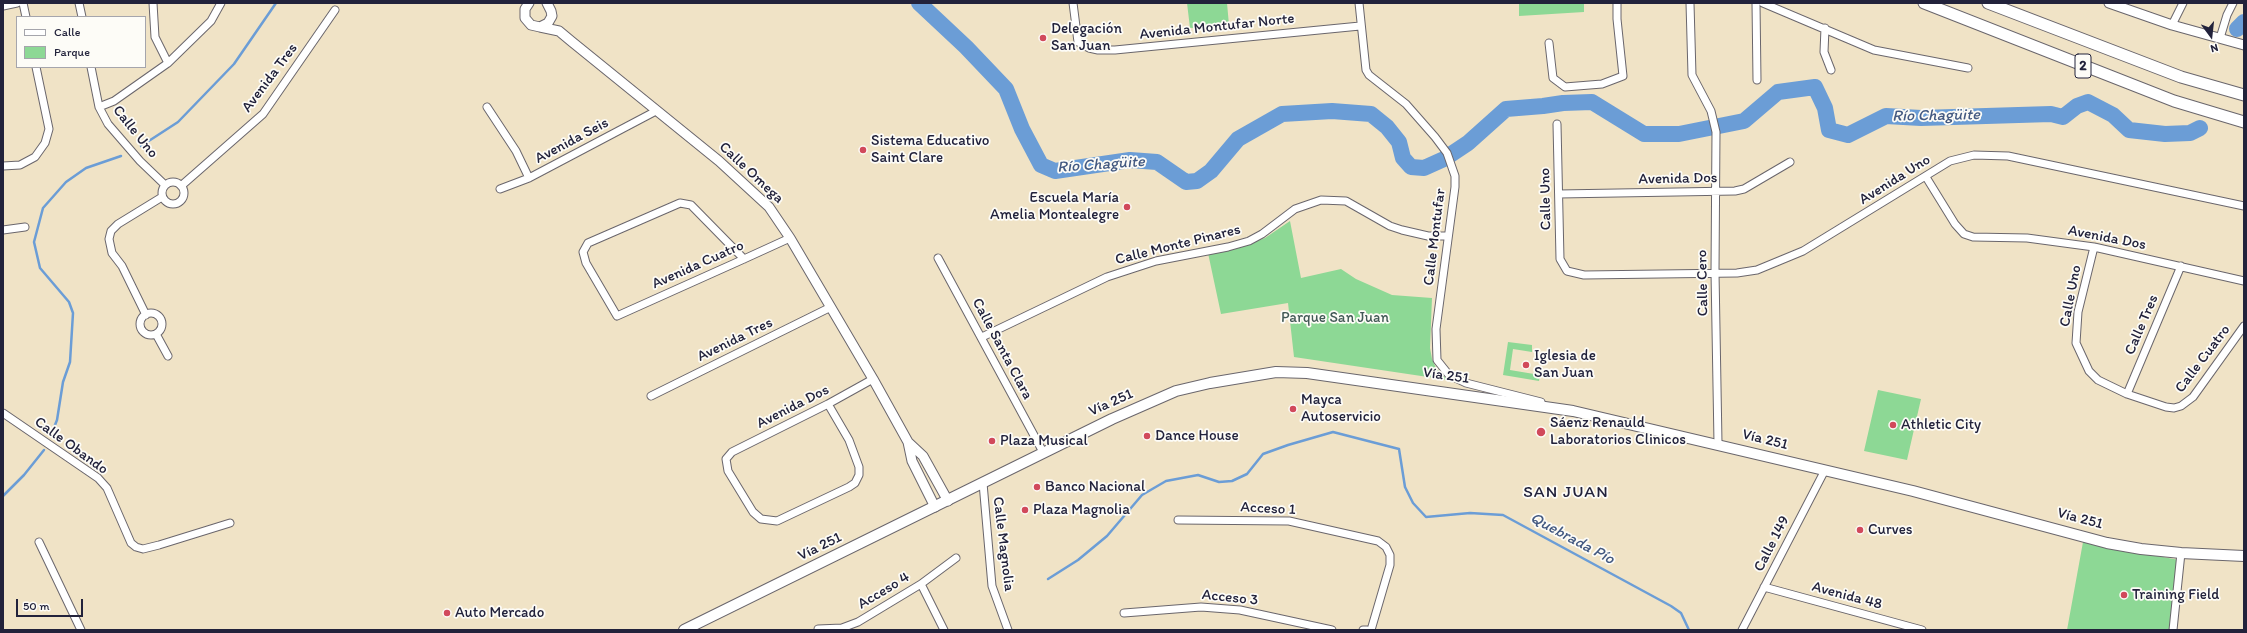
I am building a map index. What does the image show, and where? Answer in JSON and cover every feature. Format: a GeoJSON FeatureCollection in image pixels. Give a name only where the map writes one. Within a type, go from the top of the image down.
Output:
{"type":"FeatureCollection","features":[{"type":"Feature","properties":{"kind":"highway","name":"2"},"geometry":{"type":"LineString","coordinates":[[1924,3],[2174,101],[2244,122]]}},
{"type":"Feature","properties":{"kind":"highway","name":"2"},"geometry":{"type":"LineString","coordinates":[[1988,3],[2181,77],[2244,95]]}},
{"type":"Feature","properties":{"kind":"main road","name":"Vía 251"},"geometry":{"type":"LineString","coordinates":[[684,630],[935,508],[1043,452],[1176,391],[1210,382],[1276,372],[1314,374],[1573,411],[1718,444],[1990,510],[2107,542],[2141,549],[2181,553],[2244,556]]}},
{"type":"Feature","properties":{"kind":"street"},"geometry":{"type":"LineString","coordinates":[[3,6],[17,3]]}},
{"type":"Feature","properties":{"kind":"street"},"geometry":{"type":"LineString","coordinates":[[23,3],[26,16]]}},
{"type":"Feature","properties":{"kind":"street"},"geometry":{"type":"LineString","coordinates":[[79,3],[82,16]]}},
{"type":"Feature","properties":{"kind":"street"},"geometry":{"type":"LineString","coordinates":[[153,3],[155,37],[168,63]]}},
{"type":"Feature","properties":{"kind":"street"},"geometry":{"type":"LineString","coordinates":[[99,107],[114,101],[168,63],[211,21],[221,3]]}},
{"type":"Feature","properties":{"kind":"street","name":"Calle Omega"},"geometry":{"type":"LineString","coordinates":[[547,3],[552,11],[552,16],[559,31],[756,195],[779,220],[873,379],[908,442],[912,461],[935,508]]}},
{"type":"Feature","properties":{"kind":"street","name":"Avenida Montufar Norte"},"geometry":{"type":"LineString","coordinates":[[1073,3],[1078,42],[1089,48],[1115,50],[1360,26]]}},
{"type":"Feature","properties":{"kind":"street","name":"Calle Montufar"},"geometry":{"type":"LineString","coordinates":[[1359,3],[1364,65],[1370,75],[1406,104],[1447,153],[1453,166],[1455,187],[1435,340],[1437,360],[1449,375],[1466,383],[1573,411]]}},
{"type":"Feature","properties":{"kind":"street"},"geometry":{"type":"LineString","coordinates":[[1549,43],[1553,78],[1565,87],[1602,84],[1623,76],[1617,19],[1618,3]]}},
{"type":"Feature","properties":{"kind":"street","name":"Calle Cero"},"geometry":{"type":"LineString","coordinates":[[1690,3],[1692,76],[1715,122],[1716,132],[1715,272],[1718,444]]}},
{"type":"Feature","properties":{"kind":"street"},"geometry":{"type":"LineString","coordinates":[[1756,3],[1757,80]]}},
{"type":"Feature","properties":{"kind":"street"},"geometry":{"type":"LineString","coordinates":[[1763,3],[1874,50],[1968,68]]}},
{"type":"Feature","properties":{"kind":"street"},"geometry":{"type":"LineString","coordinates":[[2109,3],[2172,25],[2244,45]]}},
{"type":"Feature","properties":{"kind":"street"},"geometry":{"type":"LineString","coordinates":[[2172,25],[2183,3]]}},
{"type":"Feature","properties":{"kind":"street"},"geometry":{"type":"LineString","coordinates":[[2220,38],[2227,15],[2233,3]]}},
{"type":"Feature","properties":{"kind":"street"},"geometry":{"type":"LineString","coordinates":[[526,5],[525,18],[530,25],[540,27],[548,23],[552,16]]}},
{"type":"Feature","properties":{"kind":"street","name":"Avenida Tres"},"geometry":{"type":"LineString","coordinates":[[181,186],[263,114],[335,10]]}},
{"type":"Feature","properties":{"kind":"street","name":"Calle Omega"},"geometry":{"type":"LineString","coordinates":[[540,27],[559,31]]}},
{"type":"Feature","properties":{"kind":"street"},"geometry":{"type":"LineString","coordinates":[[1825,28],[1824,52],[1831,70]]}},
{"type":"Feature","properties":{"kind":"street"},"geometry":{"type":"LineString","coordinates":[[3,166],[20,165],[34,157],[45,143],[49,128],[36,68]]}},
{"type":"Feature","properties":{"kind":"street","name":"Calle Uno"},"geometry":{"type":"LineString","coordinates":[[91,68],[99,107],[108,124],[140,161],[165,185]]}},
{"type":"Feature","properties":{"kind":"street"},"geometry":{"type":"LineString","coordinates":[[487,107],[516,151],[530,178]]}},
{"type":"Feature","properties":{"kind":"street","name":"Avenida Seis"},"geometry":{"type":"LineString","coordinates":[[500,189],[530,178],[656,111]]}},
{"type":"Feature","properties":{"kind":"street","name":"Calle Uno"},"geometry":{"type":"LineString","coordinates":[[1557,124],[1559,250],[1562,266],[1567,271]]}},
{"type":"Feature","properties":{"kind":"street","name":"Avenida Uno"},"geometry":{"type":"LineString","coordinates":[[1567,271],[1584,274],[1757,270],[1786,260],[1926,177],[1940,167],[1960,158],[1992,154],[2079,170],[2244,206]]}},
{"type":"Feature","properties":{"kind":"street","name":"Avenida Dos"},"geometry":{"type":"LineString","coordinates":[[1559,194],[1715,190],[1728,192],[1744,188],[1790,162]]}},
{"type":"Feature","properties":{"kind":"street","name":"Avenida Dos"},"geometry":{"type":"LineString","coordinates":[[1926,177],[1955,224],[1964,234],[1973,237],[2026,238],[2094,247],[2181,266],[2244,282]]}},
{"type":"Feature","properties":{"kind":"street"},"geometry":{"type":"LineString","coordinates":[[146,315],[122,266],[112,253],[110,246],[111,231],[118,224],[162,197],[165,185],[175,182],[181,186],[182,198],[176,203],[168,203],[162,197]]}},
{"type":"Feature","properties":{"kind":"street","name":"Calle Monte Pinares"},"geometry":{"type":"LineString","coordinates":[[982,337],[1107,277],[1156,261],[1228,247],[1249,241],[1262,234],[1295,209],[1322,200],[1346,201],[1390,226],[1414,233],[1448,236]]}},
{"type":"Feature","properties":{"kind":"street","name":"Avenida Cuatro"},"geometry":{"type":"LineString","coordinates":[[744,259],[692,205],[680,203],[588,243],[583,252],[586,263],[617,316],[744,259],[790,238]]}},
{"type":"Feature","properties":{"kind":"street"},"geometry":{"type":"LineString","coordinates":[[3,230],[25,227]]}},
{"type":"Feature","properties":{"kind":"street","name":"Calle Uno"},"geometry":{"type":"LineString","coordinates":[[2094,247],[2078,312],[2078,349],[2089,371],[2098,380],[2127,394]]}},
{"type":"Feature","properties":{"kind":"street","name":"Calle Santa Clara"},"geometry":{"type":"LineString","coordinates":[[938,258],[1043,452]]}},
{"type":"Feature","properties":{"kind":"street","name":"Calle Tres"},"geometry":{"type":"LineString","coordinates":[[2127,394],[2181,266]]}},
{"type":"Feature","properties":{"kind":"street","name":"Avenida Tres"},"geometry":{"type":"LineString","coordinates":[[651,396],[831,307]]}},
{"type":"Feature","properties":{"kind":"street"},"geometry":{"type":"LineString","coordinates":[[154,314],[160,318],[162,326],[156,334],[146,334],[141,329],[141,320],[146,315],[154,314]]}},
{"type":"Feature","properties":{"kind":"street","name":"Calle Cuatro"},"geometry":{"type":"LineString","coordinates":[[2127,394],[2166,407],[2174,408],[2181,406],[2193,397],[2244,326]]}},
{"type":"Feature","properties":{"kind":"street"},"geometry":{"type":"LineString","coordinates":[[156,334],[168,356]]}},
{"type":"Feature","properties":{"kind":"street","name":"Avenida Dos"},"geometry":{"type":"LineString","coordinates":[[828,404],[849,440],[859,467],[859,475],[855,482],[849,487],[777,521],[761,519],[753,512],[728,470],[726,459],[732,452],[828,404],[873,379]]}},
{"type":"Feature","properties":{"kind":"street","name":"Calle Obando"},"geometry":{"type":"LineString","coordinates":[[3,413],[98,478],[107,488],[131,543],[136,547],[142,549],[159,545],[230,524]]}},
{"type":"Feature","properties":{"kind":"street","name":"Calle Omega"},"geometry":{"type":"LineString","coordinates":[[908,442],[923,456],[948,501]]}},
{"type":"Feature","properties":{"kind":"street","name":"Calle 149"},"geometry":{"type":"LineString","coordinates":[[1742,630],[1824,470]]}},
{"type":"Feature","properties":{"kind":"street","name":"Calle Magnolia"},"geometry":{"type":"LineString","coordinates":[[983,483],[992,586],[1008,630]]}},
{"type":"Feature","properties":{"kind":"street","name":"Acceso 1"},"geometry":{"type":"LineString","coordinates":[[1178,520],[1289,521],[1378,541],[1386,548],[1390,555],[1390,564],[1371,630]]}},
{"type":"Feature","properties":{"kind":"street"},"geometry":{"type":"LineString","coordinates":[[39,542],[81,630]]}},
{"type":"Feature","properties":{"kind":"street"},"geometry":{"type":"LineString","coordinates":[[2173,630],[2181,553]]}},
{"type":"Feature","properties":{"kind":"street","name":"Acceso 4"},"geometry":{"type":"LineString","coordinates":[[818,629],[842,628],[858,622],[921,584],[956,558]]}},
{"type":"Feature","properties":{"kind":"street"},"geometry":{"type":"LineString","coordinates":[[921,584],[944,630]]}},
{"type":"Feature","properties":{"kind":"street","name":"Avenida 48"},"geometry":{"type":"LineString","coordinates":[[1764,588],[1922,630]]}},
{"type":"Feature","properties":{"kind":"street","name":"Acceso 3"},"geometry":{"type":"LineString","coordinates":[[1124,613],[1201,607],[1240,610],[1332,630]]}},
{"type":"Feature","properties":{"kind":"green space"},"geometry":{"type":"Polygon","coordinates":[[[1187,3],[1227,3],[1229,25],[1190,28],[1187,3]]]}},
{"type":"Feature","properties":{"kind":"green space"},"geometry":{"type":"Polygon","coordinates":[[[1519,3],[1584,3],[1584,12],[1519,16],[1519,3]]]}},
{"type":"Feature","properties":{"kind":"green space","name":"Parque San Juan"},"geometry":{"type":"Polygon","coordinates":[[[1290,221],[1301,278],[1341,269],[1356,279],[1392,295],[1432,298],[1430,348],[1432,359],[1436,368],[1448,380],[1294,357],[1288,303],[1221,314],[1208,253],[1239,248],[1265,238],[1290,221]]]}},
{"type":"Feature","properties":{"kind":"green space"},"geometry":{"type":"Polygon","coordinates":[[[1508,342],[1532,345],[1532,352],[1513,349],[1510,370],[1540,375],[1539,381],[1503,375],[1508,342]]]}},
{"type":"Feature","properties":{"kind":"green space","name":"Athletic City"},"geometry":{"type":"Polygon","coordinates":[[[1878,390],[1921,399],[1907,460],[1864,451],[1878,390]]]}},
{"type":"Feature","properties":{"kind":"green space","name":"Training Field"},"geometry":{"type":"Polygon","coordinates":[[[2083,542],[2179,560],[2171,630],[2067,630],[2083,542]]]}},
{"type":"Feature","properties":{"kind":"waterway"},"geometry":{"type":"LineString","coordinates":[[141,146],[178,122],[234,64],[276,3]]}},
{"type":"Feature","properties":{"kind":"waterway","name":"Río Chagüite"},"geometry":{"type":"LineString","coordinates":[[919,3],[966,47],[1006,89],[1022,129],[1041,165],[1055,171],[1130,160],[1157,162],[1186,182],[1197,181],[1211,171],[1238,139],[1282,114],[1332,111],[1371,114],[1387,127],[1399,142],[1403,158],[1411,167],[1424,168],[1444,159],[1468,143],[1506,109],[1563,103],[1592,102],[1644,134],[1679,134],[1744,121],[1778,92],[1815,87],[1825,108],[1829,130],[1848,135],[1886,116],[1921,118],[2051,114],[2063,117],[2077,106],[2088,102],[2113,115],[2129,130],[2165,134],[2190,133],[2200,128]]}},
{"type":"Feature","properties":{"kind":"waterway","name":"Río Chagüite"},"geometry":{"type":"LineString","coordinates":[[2237,29],[2244,22]]}},
{"type":"Feature","properties":{"kind":"waterway"},"geometry":{"type":"LineString","coordinates":[[51,435],[57,420],[63,382],[70,362],[73,313],[69,302],[40,268],[34,242],[43,208],[66,182],[86,168],[121,156]]}},
{"type":"Feature","properties":{"kind":"waterway","name":"Quebrada Pío"},"geometry":{"type":"LineString","coordinates":[[1048,579],[1078,560],[1107,536],[1142,495],[1166,481],[1198,475],[1219,482],[1232,481],[1247,474],[1263,454],[1333,432],[1399,449],[1405,487],[1413,503],[1426,517],[1470,513],[1503,515],[1671,606],[1681,613],[1689,630]]}},
{"type":"Feature","properties":{"kind":"waterway"},"geometry":{"type":"LineString","coordinates":[[3,496],[24,475],[44,450]]}},
{"type":"Feature","properties":{"kind":"place","name":"Delegación San Juan"},"geometry":{"type":"Point","coordinates":[1043,38]}},
{"type":"Feature","properties":{"kind":"place","name":"Sistema Educativo Saint Clare"},"geometry":{"type":"Point","coordinates":[863,150]}},
{"type":"Feature","properties":{"kind":"place","name":"Escuela María Amelia Montealegre"},"geometry":{"type":"Point","coordinates":[1127,207]}},
{"type":"Feature","properties":{"kind":"place","name":"Iglesia de San Juan"},"geometry":{"type":"Point","coordinates":[1526,365]}},
{"type":"Feature","properties":{"kind":"place","name":"Mayca Autoservicio"},"geometry":{"type":"Point","coordinates":[1293,409]}},
{"type":"Feature","properties":{"kind":"place","name":"Athletic City"},"geometry":{"type":"Point","coordinates":[1893,425]}},
{"type":"Feature","properties":{"kind":"place","name":"Sáenz Renauld Laboratorios Clinicos"},"geometry":{"type":"Point","coordinates":[1541,432]}},
{"type":"Feature","properties":{"kind":"place","name":"Dance House"},"geometry":{"type":"Point","coordinates":[1147,436]}},
{"type":"Feature","properties":{"kind":"place","name":"Plaza Musical"},"geometry":{"type":"Point","coordinates":[992,441]}},
{"type":"Feature","properties":{"kind":"place","name":"Banco Nacional"},"geometry":{"type":"Point","coordinates":[1037,487]}},
{"type":"Feature","properties":{"kind":"place","name":"Plaza Magnolia"},"geometry":{"type":"Point","coordinates":[1025,510]}},
{"type":"Feature","properties":{"kind":"place","name":"Curves"},"geometry":{"type":"Point","coordinates":[1860,530]}},
{"type":"Feature","properties":{"kind":"place","name":"Training Field"},"geometry":{"type":"Point","coordinates":[2124,595]}},
{"type":"Feature","properties":{"kind":"place","name":"Auto Mercado"},"geometry":{"type":"Point","coordinates":[447,613]}},
{"type":"Feature","properties":{"kind":"district","name":"SAN JUAN"},"geometry":{"type":"Point","coordinates":[1566,493]}}]}
